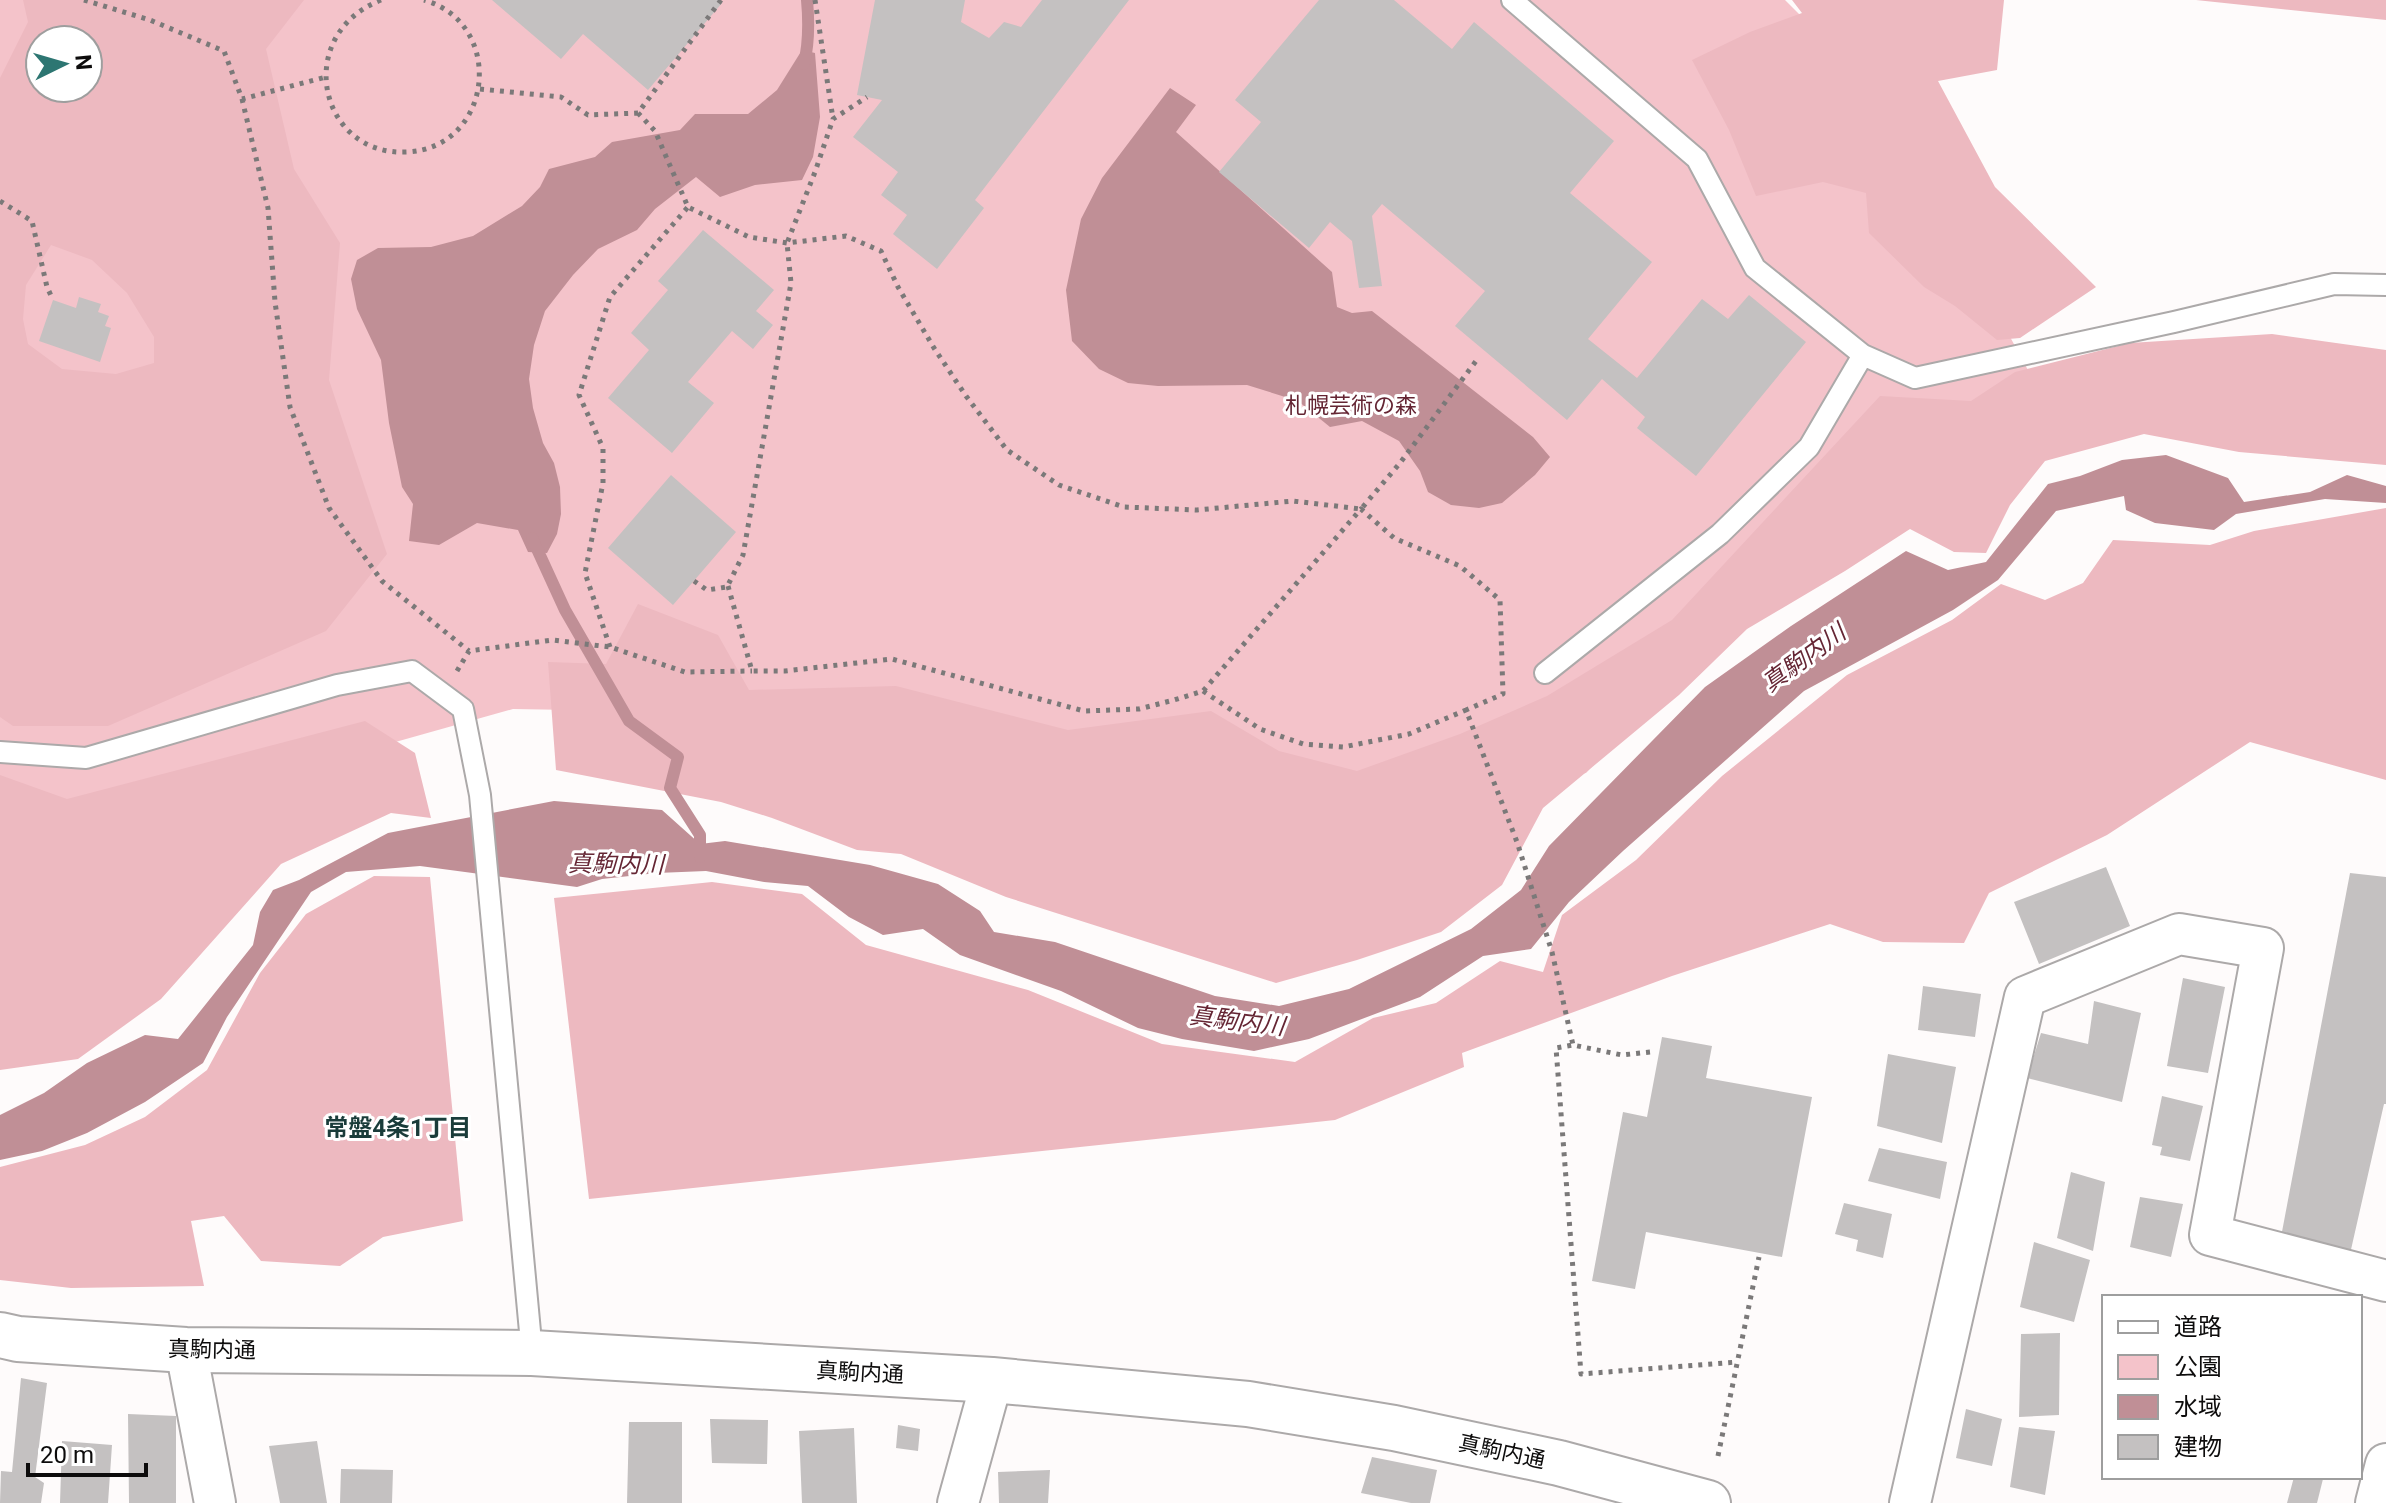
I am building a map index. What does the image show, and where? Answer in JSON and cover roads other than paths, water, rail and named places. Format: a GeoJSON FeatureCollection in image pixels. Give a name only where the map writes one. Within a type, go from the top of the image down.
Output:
{"type":"FeatureCollection","features":[{"type":"Feature","properties":{"kind":"highway","name":"真駒内通"},"geometry":{"type":"LineString","coordinates":[[0,1335],[18,1339],[186,1350],[532,1353],[992,1380],[1248,1404],[1394,1428],[1559,1463],[1663,1498],[1708,1503]]}},
{"type":"Feature","properties":{"kind":"street"},"geometry":{"type":"LineString","coordinates":[[1910,1503],[2025,997],[2179,934],[2263,948],[2210,1235],[2386,1281]]}},
{"type":"Feature","properties":{"kind":"street"},"geometry":{"type":"LineString","coordinates":[[186,1350],[215,1503]]}},
{"type":"Feature","properties":{"kind":"street"},"geometry":{"type":"LineString","coordinates":[[958,1503],[992,1380]]}},
{"type":"Feature","properties":{"kind":"street"},"geometry":{"type":"LineString","coordinates":[[2376,1503],[2386,1464]]}},
{"type":"Feature","properties":{"kind":"lane"},"geometry":{"type":"LineString","coordinates":[[1512,0],[1697,159],[1755,268],[1863,355],[1915,378],[2334,284],[2386,285]]}},
{"type":"Feature","properties":{"kind":"lane"},"geometry":{"type":"LineString","coordinates":[[1545,673],[1720,534],[1809,447],[1863,355]]}},
{"type":"Feature","properties":{"kind":"lane"},"geometry":{"type":"LineString","coordinates":[[0,752],[86,758],[337,685],[412,671],[463,709],[480,795],[532,1353]]}},
{"type":"Feature","properties":{"kind":"water"},"geometry":{"type":"Polygon","coordinates":[[[802,50],[815,53],[820,117],[813,157],[802,180],[755,185],[720,197],[696,177],[655,209],[637,230],[598,249],[545,311],[534,345],[529,379],[543,443],[554,463],[560,487],[561,514],[557,534],[547,553],[528,552],[518,530],[477,523],[439,545],[409,541],[413,504],[402,487],[381,360],[357,309],[351,279],[357,260],[378,248],[431,247],[473,236],[522,206],[540,187],[549,169],[595,157],[612,142],[680,130],[695,114],[748,114],[777,90],[802,50]]]}},
{"type":"Feature","properties":{"kind":"water"},"geometry":{"type":"Polygon","coordinates":[[[1170,88],[1196,105],[1176,132],[1332,272],[1337,307],[1352,313],[1372,311],[1533,437],[1550,457],[1535,475],[1502,503],[1479,508],[1451,505],[1428,492],[1420,471],[1399,441],[1362,421],[1330,427],[1298,401],[1247,385],[1158,386],[1128,383],[1099,369],[1072,341],[1066,290],[1081,219],[1102,178],[1170,88]]]}},
{"type":"Feature","properties":{"kind":"water","name":"真駒内川"},"geometry":{"type":"Polygon","coordinates":[[[2166,455],[2228,478],[2244,502],[2310,492],[2347,475],[2386,486],[2386,503],[2325,499],[2236,514],[2214,530],[2155,523],[2126,510],[2124,496],[2056,511],[1998,580],[1953,610],[1804,691],[1569,902],[1531,949],[1483,956],[1420,997],[1309,1039],[1254,1051],[1138,1028],[1061,991],[960,955],[923,929],[883,935],[849,917],[808,886],[764,882],[706,871],[602,879],[577,887],[420,866],[346,872],[311,892],[227,1017],[203,1063],[145,1102],[87,1133],[42,1151],[0,1160],[0,1115],[44,1093],[87,1063],[145,1035],[178,1039],[253,945],[260,912],[273,890],[299,880],[388,833],[554,801],[662,810],[700,844],[725,841],[870,865],[938,884],[980,911],[994,932],[1055,942],[1215,996],[1279,1006],[1349,989],[1471,929],[1521,890],[1549,846],[1705,687],[1791,626],[1906,551],[1948,570],[1986,562],[2048,484],[2122,460],[2166,455]]]}},
{"type":"Feature","properties":{"kind":"waterway"},"geometry":{"type":"LineString","coordinates":[[804,64],[808,32],[807,0]]}},
{"type":"Feature","properties":{"kind":"waterway"},"geometry":{"type":"LineString","coordinates":[[532,538],[565,610],[629,721],[678,757],[670,788],[700,835],[700,857]]}},
{"type":"Feature","properties":{"kind":"district","name":"常盤4条1丁目"},"geometry":{"type":"Point","coordinates":[398,1128]}},
{"type":"Feature","properties":{"kind":"park label","name":"札幌芸術の森"},"geometry":{"type":"Point","coordinates":[1351,405]}}]}
